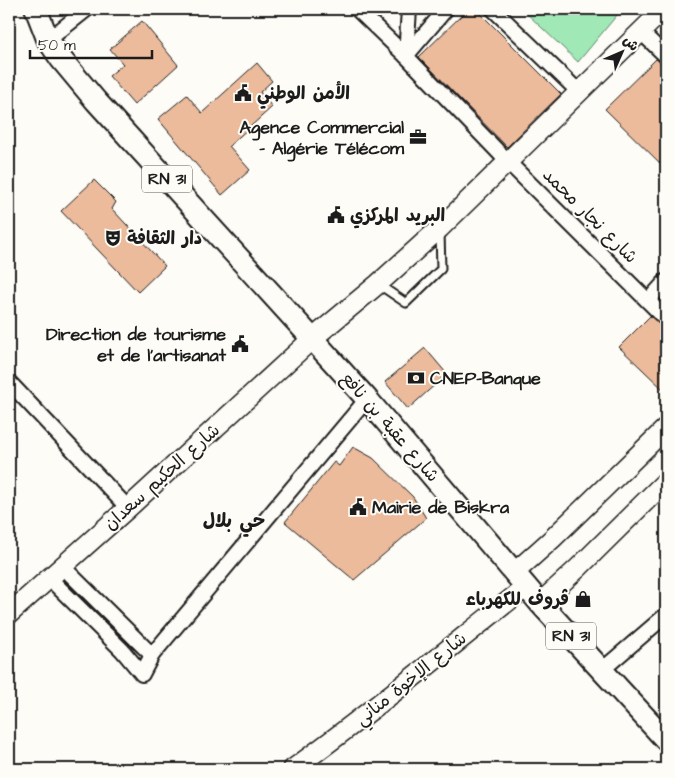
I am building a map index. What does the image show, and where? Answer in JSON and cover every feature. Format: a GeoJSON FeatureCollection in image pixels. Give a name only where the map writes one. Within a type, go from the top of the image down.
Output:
{"type":"FeatureCollection","features":[{"type":"Feature","properties":{"kind":"main road","name":"RN 31"},"geometry":{"type":"LineString","coordinates":[[36,9],[48,40],[61,59],[96,101],[312,339]]}},
{"type":"Feature","properties":{"kind":"main road","name":"شارع عقبة بن نافع"},"geometry":{"type":"LineString","coordinates":[[312,339],[367,399],[527,587],[666,740]]}},
{"type":"Feature","properties":{"kind":"street"},"geometry":{"type":"LineString","coordinates":[[48,40],[86,9]]}},
{"type":"Feature","properties":{"kind":"street","name":"شارع نجار محمد"},"geometry":{"type":"LineString","coordinates":[[357,9],[406,56],[508,162],[666,319]]}},
{"type":"Feature","properties":{"kind":"street"},"geometry":{"type":"LineString","coordinates":[[406,56],[409,9]]}},
{"type":"Feature","properties":{"kind":"street"},"geometry":{"type":"LineString","coordinates":[[406,56],[446,9]]}},
{"type":"Feature","properties":{"kind":"street"},"geometry":{"type":"LineString","coordinates":[[493,9],[579,92]]}},
{"type":"Feature","properties":{"kind":"street","name":"شارع الحكيم سعدان"},"geometry":{"type":"LineString","coordinates":[[9,614],[284,367],[312,339],[378,284],[440,228],[664,9]]}},
{"type":"Feature","properties":{"kind":"street"},"geometry":{"type":"LineString","coordinates":[[641,32],[666,56]]}},
{"type":"Feature","properties":{"kind":"street"},"geometry":{"type":"LineString","coordinates":[[648,300],[666,282]]}},
{"type":"Feature","properties":{"kind":"street"},"geometry":{"type":"LineString","coordinates":[[9,382],[128,508]]}},
{"type":"Feature","properties":{"kind":"street"},"geometry":{"type":"LineString","coordinates":[[56,572],[142,674],[152,654],[367,399]]}},
{"type":"Feature","properties":{"kind":"street","name":"شارع الإخوة مناني"},"geometry":{"type":"LineString","coordinates":[[527,587],[552,539],[666,428]]}},
{"type":"Feature","properties":{"kind":"street","name":"شارع الإخوة مناني"},"geometry":{"type":"LineString","coordinates":[[293,769],[370,713],[527,587],[578,568],[666,481]]}},
{"type":"Feature","properties":{"kind":"street"},"geometry":{"type":"LineString","coordinates":[[56,572],[152,654]]}},
{"type":"Feature","properties":{"kind":"street"},"geometry":{"type":"LineString","coordinates":[[602,670],[666,615]]}},
{"type":"Feature","properties":{"kind":"lane"},"geometry":{"type":"LineString","coordinates":[[378,284],[406,303],[441,269],[440,228]]}},
{"type":"Feature","properties":{"kind":"green space"},"geometry":{"type":"Polygon","coordinates":[[[522,9],[622,9],[578,62],[522,9]]]}},
{"type":"Feature","properties":{"kind":"building"},"geometry":{"type":"Polygon","coordinates":[[[468,9],[476,9],[561,94],[507,147],[419,57],[468,9]]]}},
{"type":"Feature","properties":{"kind":"building"},"geometry":{"type":"Polygon","coordinates":[[[142,21],[178,65],[134,105],[109,76],[123,64],[110,49],[142,21]]]}},
{"type":"Feature","properties":{"kind":"building"},"geometry":{"type":"Polygon","coordinates":[[[656,59],[666,66],[666,169],[605,109],[656,59]]]}},
{"type":"Feature","properties":{"kind":"building"},"geometry":{"type":"Polygon","coordinates":[[[257,63],[272,81],[260,92],[272,107],[229,146],[250,170],[222,195],[158,119],[187,95],[202,113],[257,63]]]}},
{"type":"Feature","properties":{"kind":"building","name":"دار الثقافة"},"geometry":{"type":"Polygon","coordinates":[[[94,180],[116,202],[112,209],[165,266],[138,292],[61,211],[94,180]]]}},
{"type":"Feature","properties":{"kind":"building"},"geometry":{"type":"Polygon","coordinates":[[[650,316],[666,329],[666,392],[619,347],[650,316]]]}},
{"type":"Feature","properties":{"kind":"building","name":"CNEP-Banque"},"geometry":{"type":"Polygon","coordinates":[[[425,348],[447,374],[408,409],[385,382],[425,348]]]}},
{"type":"Feature","properties":{"kind":"building","name":"Mairie de Biskra"},"geometry":{"type":"Polygon","coordinates":[[[353,447],[373,458],[413,497],[426,518],[354,580],[285,522],[334,462],[339,466],[353,447]]]}},
{"type":"Feature","properties":{"kind":"place","name":"الأمن الوطني"},"geometry":{"type":"Point","coordinates":[243,93]}},
{"type":"Feature","properties":{"kind":"place","name":"Agence Commercial - Algérie Télécom"},"geometry":{"type":"Point","coordinates":[418,137]}},
{"type":"Feature","properties":{"kind":"place","name":"البريد المركزي"},"geometry":{"type":"Point","coordinates":[336,215]}},
{"type":"Feature","properties":{"kind":"place","name":"دار الثقافة"},"geometry":{"type":"Point","coordinates":[113,238]}},
{"type":"Feature","properties":{"kind":"place","name":"Direction de tourisme et de l'artisanat"},"geometry":{"type":"Point","coordinates":[240,344]}},
{"type":"Feature","properties":{"kind":"place","name":"CNEP-Banque"},"geometry":{"type":"Point","coordinates":[416,378]}},
{"type":"Feature","properties":{"kind":"place","name":"Mairie de Biskra"},"geometry":{"type":"Point","coordinates":[358,507]}},
{"type":"Feature","properties":{"kind":"place","name":"ڤروف للكهرباء"},"geometry":{"type":"Point","coordinates":[583,599]}},
{"type":"Feature","properties":{"kind":"district","name":"حي بلال"},"geometry":{"type":"Point","coordinates":[234,521]}}]}
